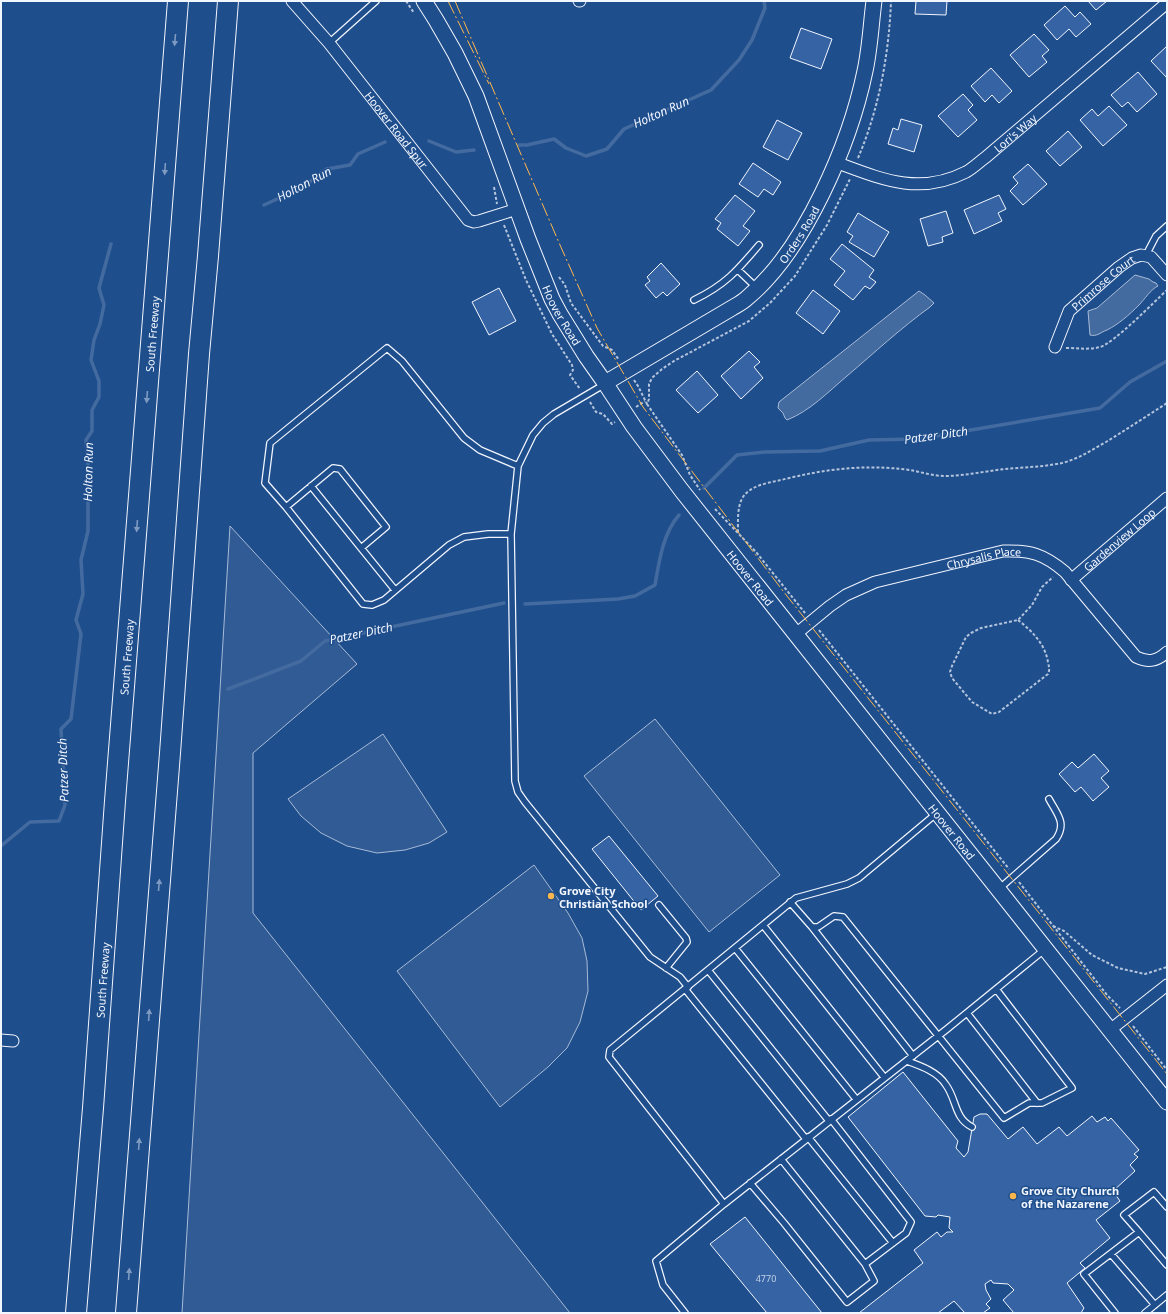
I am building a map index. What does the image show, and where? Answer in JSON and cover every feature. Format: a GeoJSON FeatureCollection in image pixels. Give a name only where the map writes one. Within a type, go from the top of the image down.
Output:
{"type":"FeatureCollection","features":[{"type":"Feature","properties":{"kind":"highway","name":"South Freeway"},"geometry":{"type":"LineString","coordinates":[[76,1313],[178,1]]}},
{"type":"Feature","properties":{"kind":"highway"},"geometry":{"type":"LineString","coordinates":[[126,1313],[199,354],[228,1]]}},
{"type":"Feature","properties":{"kind":"main road","name":"Hoover Road"},"geometry":{"type":"LineString","coordinates":[[424,1],[455,53],[476,96],[517,209],[552,299],[586,356],[634,427],[1167,1102]]}},
{"type":"Feature","properties":{"kind":"main road","name":"Orders Road"},"geometry":{"type":"LineString","coordinates":[[605,383],[747,298],[788,252],[821,195],[842,148],[865,70],[874,1]]}},
{"type":"Feature","properties":{"kind":"street","name":"Hoover Road Spur"},"geometry":{"type":"LineString","coordinates":[[292,1],[329,43],[468,220],[474,222],[479,221],[517,209]]}},
{"type":"Feature","properties":{"kind":"street","name":"Lori's Way"},"geometry":{"type":"LineString","coordinates":[[835,162],[881,179],[914,185],[933,183],[967,171],[992,152],[1167,3]]}},
{"type":"Feature","properties":{"kind":"street","name":"Primrose Court"},"geometry":{"type":"LineString","coordinates":[[1055,347],[1069,311],[1119,267],[1132,258],[1141,255],[1151,257],[1167,275]]}},
{"type":"Feature","properties":{"kind":"street","name":"Gardenview Loop"},"geometry":{"type":"LineString","coordinates":[[1071,580],[1167,498]]}},
{"type":"Feature","properties":{"kind":"street","name":"Chrysalis Place"},"geometry":{"type":"LineString","coordinates":[[796,634],[846,595],[875,582],[1003,551],[1019,550],[1036,554],[1052,561],[1062,569],[1136,657],[1145,661],[1154,660],[1167,652]]}},
{"type":"Feature","properties":{"kind":"street"},"geometry":{"type":"LineString","coordinates":[[1110,1030],[1167,985]]}},
{"type":"Feature","properties":{"kind":"street"},"geometry":{"type":"LineString","coordinates":[[1,1040],[13,1041]]}},
{"type":"Feature","properties":{"kind":"lane"},"geometry":{"type":"LineString","coordinates":[[329,43],[376,1]]}},
{"type":"Feature","properties":{"kind":"lane"},"geometry":{"type":"LineString","coordinates":[[1146,255],[1156,236],[1167,226]]}},
{"type":"Feature","properties":{"kind":"lane"},"geometry":{"type":"LineString","coordinates":[[694,300],[721,285],[738,270],[759,245]]}},
{"type":"Feature","properties":{"kind":"lane"},"geometry":{"type":"LineString","coordinates":[[738,270],[757,288]]}},
{"type":"Feature","properties":{"kind":"lane"},"geometry":{"type":"LineString","coordinates":[[511,534],[488,534],[464,537],[449,545],[384,600],[372,605],[363,604],[286,507],[265,483],[270,443],[387,348],[402,361],[464,438],[480,450],[518,466]]}},
{"type":"Feature","properties":{"kind":"lane"},"geometry":{"type":"LineString","coordinates":[[605,383],[542,423],[533,435],[518,466],[511,534],[515,781],[518,792],[650,957],[680,977],[686,988],[893,1243]]}},
{"type":"Feature","properties":{"kind":"lane"},"geometry":{"type":"LineString","coordinates":[[286,507],[333,468],[340,469],[386,527],[361,548]]}},
{"type":"Feature","properties":{"kind":"lane"},"geometry":{"type":"LineString","coordinates":[[312,486],[395,590]]}},
{"type":"Feature","properties":{"kind":"lane"},"geometry":{"type":"LineString","coordinates":[[998,889],[1056,839],[1061,831],[1061,822],[1049,799]]}},
{"type":"Feature","properties":{"kind":"lane"},"geometry":{"type":"LineString","coordinates":[[724,1204],[609,1057],[610,1050],[790,902],[796,898],[847,884],[859,878],[938,813]]}},
{"type":"Feature","properties":{"kind":"lane"},"geometry":{"type":"LineString","coordinates":[[790,902],[812,927],[913,1056]]}},
{"type":"Feature","properties":{"kind":"lane"},"geometry":{"type":"LineString","coordinates":[[659,905],[686,938],[687,942],[666,968]]}},
{"type":"Feature","properties":{"kind":"lane"},"geometry":{"type":"LineString","coordinates":[[812,927],[818,927],[834,916],[843,917],[1004,1118],[1029,1103],[1042,1103],[1072,1088],[996,989]]}},
{"type":"Feature","properties":{"kind":"lane"},"geometry":{"type":"LineString","coordinates":[[763,925],[884,1078]]}},
{"type":"Feature","properties":{"kind":"lane"},"geometry":{"type":"LineString","coordinates":[[735,948],[856,1100]]}},
{"type":"Feature","properties":{"kind":"lane"},"geometry":{"type":"LineString","coordinates":[[685,1313],[663,1285],[656,1261],[750,1183],[939,1036],[1046,948]]}},
{"type":"Feature","properties":{"kind":"lane"},"geometry":{"type":"LineString","coordinates":[[708,970],[911,1222],[906,1233],[865,1264]]}},
{"type":"Feature","properties":{"kind":"lane"},"geometry":{"type":"LineString","coordinates":[[966,1013],[1037,1103]]}},
{"type":"Feature","properties":{"kind":"lane"},"geometry":{"type":"LineString","coordinates":[[907,1061],[923,1066],[935,1074],[946,1085],[959,1115],[965,1124],[972,1127]]}},
{"type":"Feature","properties":{"kind":"lane"},"geometry":{"type":"LineString","coordinates":[[750,1183],[847,1302],[874,1281],[865,1264],[781,1159]]}},
{"type":"Feature","properties":{"kind":"lane"},"geometry":{"type":"LineString","coordinates":[[1167,1208],[1154,1192],[1124,1215],[1167,1265]]}},
{"type":"Feature","properties":{"kind":"lane"},"geometry":{"type":"LineString","coordinates":[[1115,1313],[1084,1274],[1139,1232]]}},
{"type":"Feature","properties":{"kind":"lane"},"geometry":{"type":"LineString","coordinates":[[1111,1254],[1155,1305]]}},
{"type":"Feature","properties":{"kind":"lane"},"geometry":{"type":"LineString","coordinates":[[1146,1313],[1167,1295]]}},
{"type":"Feature","properties":{"kind":"path"},"geometry":{"type":"LineString","coordinates":[[647,404],[649,399],[649,384],[652,378],[662,369],[674,361],[749,321],[770,303],[794,276],[827,225],[854,169],[878,99],[888,43],[891,1]]}},
{"type":"Feature","properties":{"kind":"path"},"geometry":{"type":"LineString","coordinates":[[556,274],[565,285],[571,303],[603,346],[612,350],[638,386],[647,404],[678,449],[690,475],[703,494]]}},
{"type":"Feature","properties":{"kind":"path"},"geometry":{"type":"LineString","coordinates":[[1055,347],[1087,349],[1102,347],[1117,336],[1167,290]]}},
{"type":"Feature","properties":{"kind":"path"},"geometry":{"type":"LineString","coordinates":[[738,532],[738,518],[742,498],[748,491],[759,486],[838,468],[866,467],[909,470],[942,476],[958,476],[991,470],[1032,468],[1064,462],[1085,454],[1167,403]]}},
{"type":"Feature","properties":{"kind":"path"},"geometry":{"type":"LineString","coordinates":[[712,506],[756,552],[812,621],[1167,1070]]}},
{"type":"Feature","properties":{"kind":"path"},"geometry":{"type":"LineString","coordinates":[[1018,620],[1028,628],[1043,646],[1050,671],[999,712],[992,714],[972,702],[952,678],[950,672],[952,666],[966,637],[980,628],[1018,620],[1032,605],[1042,587],[1062,569]]}},
{"type":"Feature","properties":{"kind":"path"},"geometry":{"type":"LineString","coordinates":[[1052,925],[1064,931],[1092,955],[1118,968],[1145,974],[1167,967]]}},
{"type":"Feature","properties":{"kind":"shaded area"},"geometry":{"type":"Polygon","coordinates":[[[1135,275],[1149,279],[1158,286],[1120,322],[1099,334],[1090,335],[1088,311],[1097,308],[1135,275]]]}},
{"type":"Feature","properties":{"kind":"shaded area"},"geometry":{"type":"Polygon","coordinates":[[[919,291],[934,303],[818,401],[803,412],[787,420],[785,418],[783,413],[778,408],[779,402],[919,291]]]}},
{"type":"Feature","properties":{"kind":"shaded area"},"geometry":{"type":"Polygon","coordinates":[[[230,526],[357,664],[253,753],[253,913],[570,1313],[182,1313],[230,526]]]}},
{"type":"Feature","properties":{"kind":"shaded area"},"geometry":{"type":"Polygon","coordinates":[[[655,719],[780,875],[709,932],[584,776],[655,719]]]}},
{"type":"Feature","properties":{"kind":"shaded area"},"geometry":{"type":"Polygon","coordinates":[[[383,734],[447,832],[429,843],[405,850],[377,853],[347,846],[321,833],[301,816],[288,799],[383,734]]]}},
{"type":"Feature","properties":{"kind":"shaded area"},"geometry":{"type":"Polygon","coordinates":[[[534,865],[568,913],[582,938],[587,961],[588,991],[580,1022],[567,1048],[548,1067],[500,1107],[397,971],[534,865]]]}},
{"type":"Feature","properties":{"kind":"building"},"geometry":{"type":"Polygon","coordinates":[[[916,1],[947,1],[946,15],[915,14],[916,1]]]}},
{"type":"Feature","properties":{"kind":"building"},"geometry":{"type":"Polygon","coordinates":[[[1088,1],[1107,1],[1096,10],[1088,1]]]}},
{"type":"Feature","properties":{"kind":"building"},"geometry":{"type":"Polygon","coordinates":[[[1065,6],[1075,17],[1080,12],[1091,24],[1076,37],[1069,29],[1057,40],[1044,25],[1065,6]]]}},
{"type":"Feature","properties":{"kind":"building"},"geometry":{"type":"Polygon","coordinates":[[[801,28],[832,39],[821,69],[790,58],[801,28]]]}},
{"type":"Feature","properties":{"kind":"building"},"geometry":{"type":"Polygon","coordinates":[[[1034,34],[1049,50],[1042,56],[1047,62],[1029,77],[1010,55],[1034,34]]]}},
{"type":"Feature","properties":{"kind":"building"},"geometry":{"type":"Polygon","coordinates":[[[1167,46],[1167,78],[1151,61],[1167,46]]]}},
{"type":"Feature","properties":{"kind":"building"},"geometry":{"type":"Polygon","coordinates":[[[991,68],[1012,91],[999,103],[992,95],[985,102],[971,86],[991,68]]]}},
{"type":"Feature","properties":{"kind":"building"},"geometry":{"type":"Polygon","coordinates":[[[1138,72],[1157,94],[1137,112],[1128,102],[1122,107],[1111,95],[1138,72]]]}},
{"type":"Feature","properties":{"kind":"building"},"geometry":{"type":"Polygon","coordinates":[[[963,94],[973,105],[968,110],[977,120],[958,137],[938,116],[963,94]]]}},
{"type":"Feature","properties":{"kind":"building"},"geometry":{"type":"Polygon","coordinates":[[[1109,106],[1127,125],[1103,146],[1080,120],[1092,109],[1098,116],[1109,106]]]}},
{"type":"Feature","properties":{"kind":"building"},"geometry":{"type":"Polygon","coordinates":[[[901,119],[922,125],[914,152],[888,144],[893,128],[898,130],[901,119]]]}},
{"type":"Feature","properties":{"kind":"building"},"geometry":{"type":"Polygon","coordinates":[[[777,120],[802,133],[788,160],[763,147],[777,120]]]}},
{"type":"Feature","properties":{"kind":"building"},"geometry":{"type":"Polygon","coordinates":[[[1068,131],[1082,147],[1060,166],[1046,151],[1068,131]]]}},
{"type":"Feature","properties":{"kind":"building"},"geometry":{"type":"Polygon","coordinates":[[[753,163],[781,182],[773,195],[764,189],[758,197],[739,184],[753,163]]]}},
{"type":"Feature","properties":{"kind":"building"},"geometry":{"type":"Polygon","coordinates":[[[1028,164],[1047,184],[1023,205],[1010,191],[1018,183],[1013,177],[1028,164]]]}},
{"type":"Feature","properties":{"kind":"building"},"geometry":{"type":"Polygon","coordinates":[[[735,195],[755,211],[743,226],[750,231],[738,246],[717,229],[721,223],[715,219],[735,195]]]}},
{"type":"Feature","properties":{"kind":"building"},"geometry":{"type":"Polygon","coordinates":[[[999,195],[1006,209],[998,213],[1002,221],[974,234],[964,210],[999,195]]]}},
{"type":"Feature","properties":{"kind":"building"},"geometry":{"type":"Polygon","coordinates":[[[946,211],[953,233],[942,237],[943,242],[928,246],[920,219],[946,211]]]}},
{"type":"Feature","properties":{"kind":"building"},"geometry":{"type":"Polygon","coordinates":[[[858,213],[889,232],[874,257],[849,242],[853,236],[847,232],[858,213]]]}},
{"type":"Feature","properties":{"kind":"building"},"geometry":{"type":"Polygon","coordinates":[[[842,244],[874,270],[869,277],[876,282],[870,289],[865,286],[853,300],[834,285],[845,271],[830,259],[842,244]]]}},
{"type":"Feature","properties":{"kind":"building"},"geometry":{"type":"Polygon","coordinates":[[[661,263],[680,284],[667,296],[663,292],[656,298],[645,285],[650,281],[647,277],[661,263]]]}},
{"type":"Feature","properties":{"kind":"building"},"geometry":{"type":"Polygon","coordinates":[[[499,288],[516,321],[489,335],[472,302],[499,288]]]}},
{"type":"Feature","properties":{"kind":"building"},"geometry":{"type":"Polygon","coordinates":[[[813,290],[840,311],[823,334],[796,313],[813,290]]]}},
{"type":"Feature","properties":{"kind":"building"},"geometry":{"type":"Polygon","coordinates":[[[749,351],[760,362],[754,367],[763,378],[741,399],[721,376],[749,351]]]}},
{"type":"Feature","properties":{"kind":"building"},"geometry":{"type":"Polygon","coordinates":[[[697,371],[718,395],[698,413],[676,390],[697,371]]]}},
{"type":"Feature","properties":{"kind":"building"},"geometry":{"type":"Polygon","coordinates":[[[1094,754],[1109,771],[1101,778],[1109,787],[1093,801],[1081,787],[1075,792],[1059,774],[1072,762],[1078,768],[1094,754]]]}},
{"type":"Feature","properties":{"kind":"building"},"geometry":{"type":"Polygon","coordinates":[[[609,836],[658,896],[641,910],[592,849],[609,836]]]}},
{"type":"Feature","properties":{"kind":"building","name":"Grove City Church of the Nazarene"},"geometry":{"type":"Polygon","coordinates":[[[903,1072],[958,1141],[956,1148],[964,1157],[968,1152],[974,1117],[980,1114],[987,1114],[1008,1139],[1023,1127],[1037,1144],[1059,1127],[1067,1136],[1092,1116],[1097,1122],[1105,1117],[1108,1121],[1111,1118],[1139,1150],[1134,1154],[1138,1157],[1130,1165],[1135,1171],[1113,1191],[1120,1201],[1096,1220],[1110,1238],[1080,1263],[1085,1268],[1067,1283],[1084,1308],[1081,1313],[1014,1313],[1003,1300],[1014,1290],[1008,1284],[993,1283],[991,1280],[985,1284],[986,1290],[991,1299],[986,1304],[990,1308],[983,1313],[965,1313],[954,1301],[938,1313],[859,1313],[923,1263],[914,1250],[937,1232],[941,1237],[947,1232],[953,1232],[949,1228],[950,1217],[938,1215],[936,1217],[925,1216],[848,1117],[903,1072]]]}},
{"type":"Feature","properties":{"kind":"building"},"geometry":{"type":"Polygon","coordinates":[[[745,1217],[822,1313],[767,1313],[710,1244],[745,1217]]]}},
{"type":"Feature","properties":{"kind":"waterway","name":"Holton Run"},"geometry":{"type":"LineString","coordinates":[[519,145],[527,145],[554,139],[566,148],[586,156],[607,149],[624,129],[711,90],[739,60],[752,40],[765,8],[764,1]]}},
{"type":"Feature","properties":{"kind":"waterway","name":"Holton Run"},"geometry":{"type":"LineString","coordinates":[[429,141],[456,152],[474,150]]}},
{"type":"Feature","properties":{"kind":"waterway","name":"Holton Run"},"geometry":{"type":"LineString","coordinates":[[264,205],[303,187],[327,169],[350,165],[358,154],[385,142]]}},
{"type":"Feature","properties":{"kind":"waterway","name":"Holton Run"},"geometry":{"type":"LineString","coordinates":[[1,846],[30,822],[59,821],[65,805],[61,729],[71,719],[81,634],[76,620],[83,594],[81,560],[88,531],[88,464],[86,440],[92,431],[92,410],[99,397],[99,381],[91,360],[94,340],[100,324],[104,305],[99,288],[111,244]]}},
{"type":"Feature","properties":{"kind":"waterway","name":"Patzer Ditch"},"geometry":{"type":"LineString","coordinates":[[704,488],[737,455],[765,452],[820,451],[869,440],[918,439],[1100,408],[1130,382],[1167,361]]}},
{"type":"Feature","properties":{"kind":"waterway","name":"Patzer Ditch"},"geometry":{"type":"LineString","coordinates":[[525,604],[618,599],[635,596],[655,585],[665,539],[679,515]]}},
{"type":"Feature","properties":{"kind":"waterway","name":"Patzer Ditch"},"geometry":{"type":"LineString","coordinates":[[228,689],[301,661],[325,641],[504,603]]}},
{"type":"Feature","properties":{"kind":"power"},"geometry":{"type":"LineString","coordinates":[[448,1],[489,84]]}},
{"type":"Feature","properties":{"kind":"power"},"geometry":{"type":"LineString","coordinates":[[455,1],[597,328],[643,407],[783,591],[1167,1074]]}},
{"type":"Feature","properties":{"kind":"place","name":"Grove City Christian School"},"geometry":{"type":"Point","coordinates":[551,896]}},
{"type":"Feature","properties":{"kind":"place","name":"Grove City Church of the Nazarene"},"geometry":{"type":"Point","coordinates":[1013,1196]}}]}
